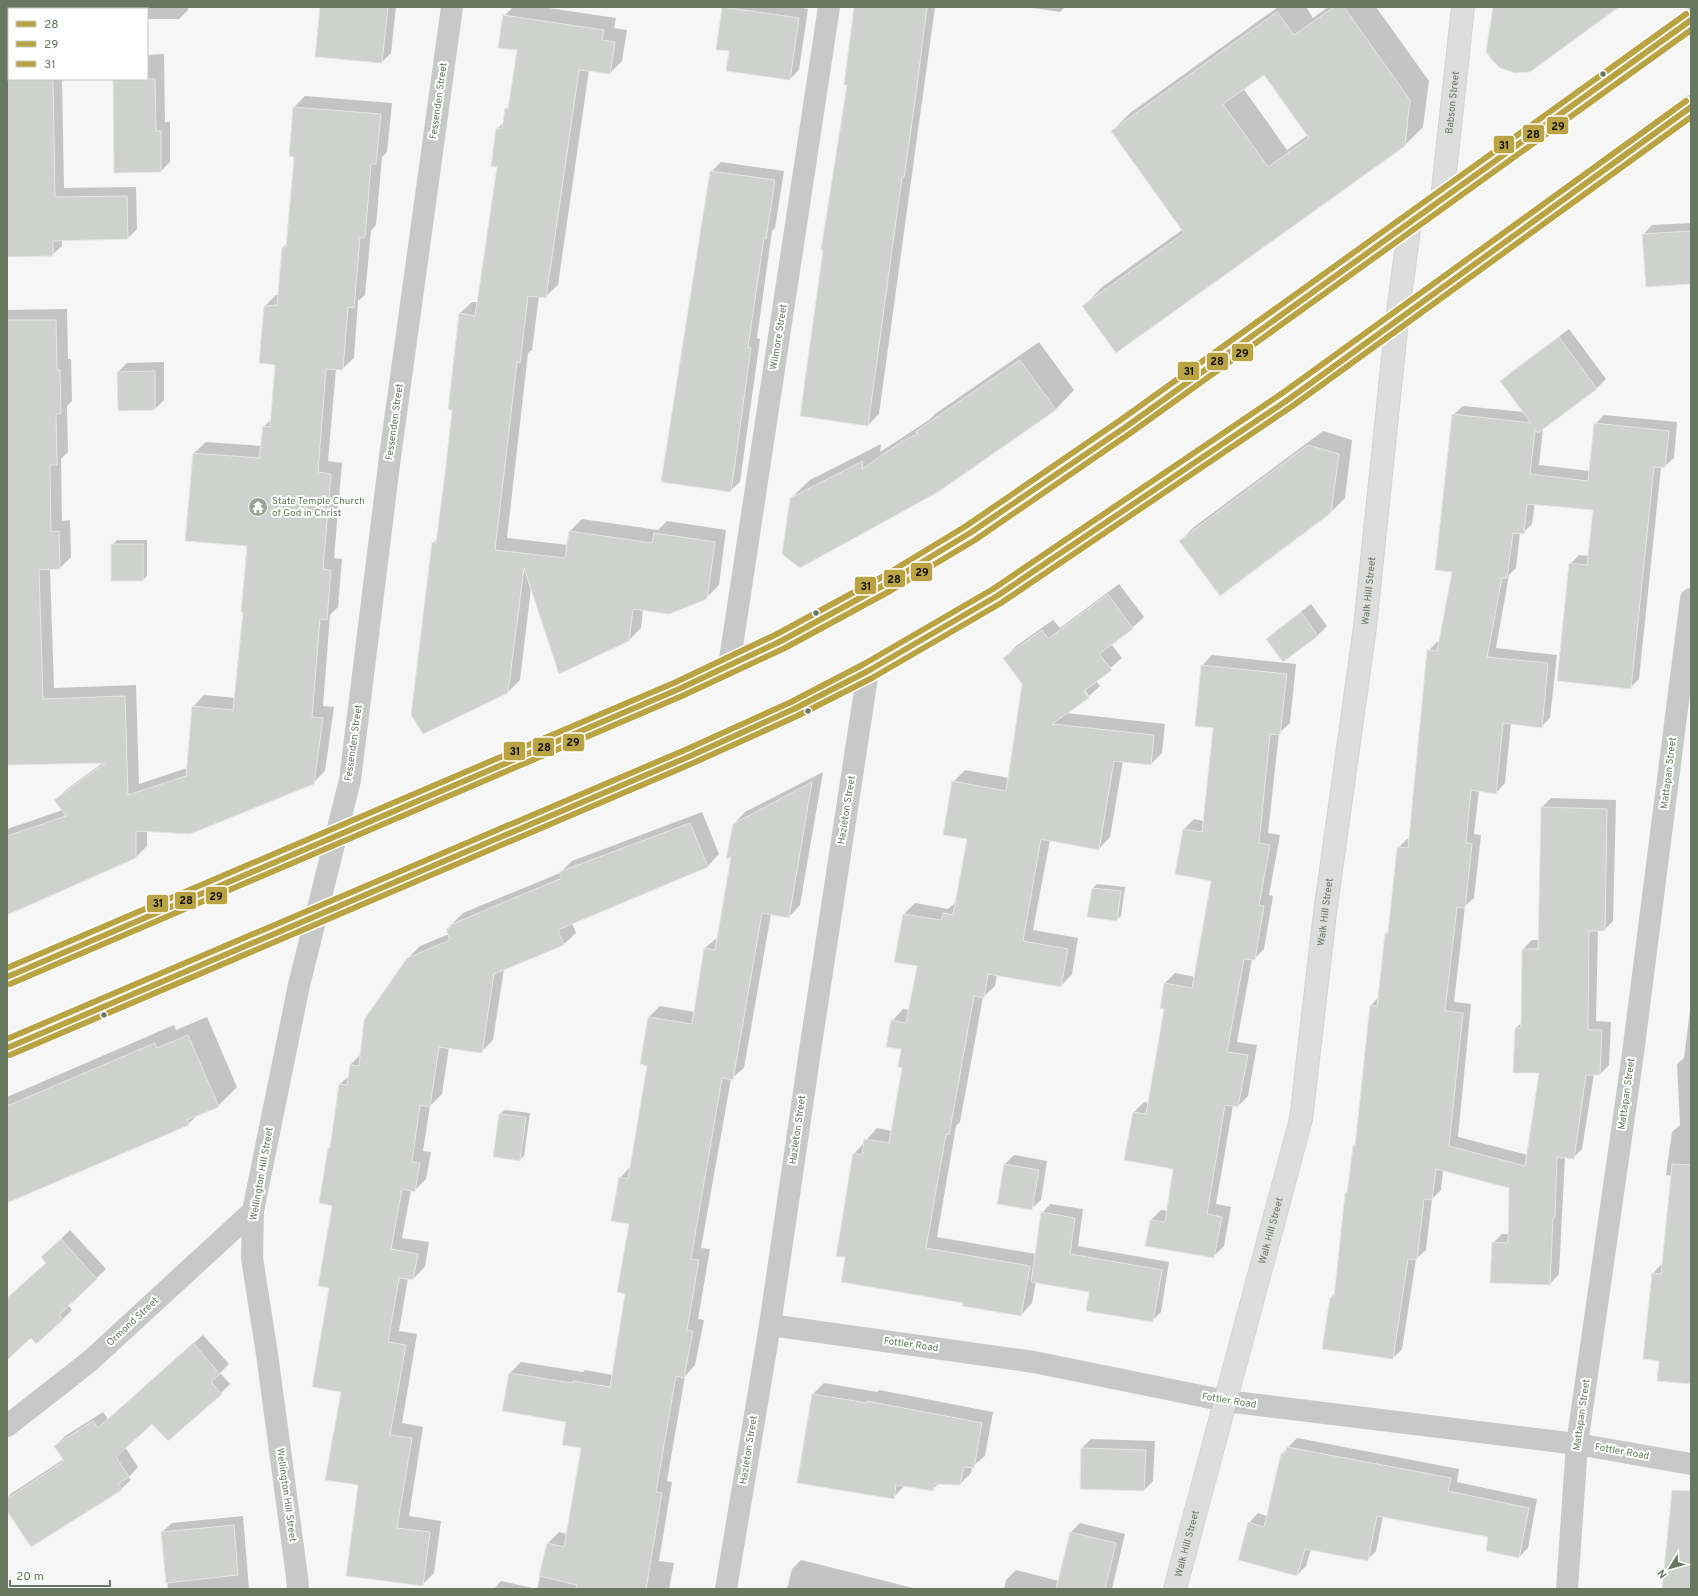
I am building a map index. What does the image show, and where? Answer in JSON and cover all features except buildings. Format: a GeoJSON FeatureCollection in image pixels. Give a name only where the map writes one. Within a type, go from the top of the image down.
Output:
{"type":"FeatureCollection","features":[{"type":"Feature","properties":{"kind":"main road","name":"Babson Street"},"geometry":{"type":"LineString","coordinates":[[1442,199],[1464,7]]}},
{"type":"Feature","properties":{"kind":"main road"},"geometry":{"type":"LineString","coordinates":[[7,977],[577,734],[781,641],[879,588],[970,533],[1121,430],[1691,20]]}},
{"type":"Feature","properties":{"kind":"main road"},"geometry":{"type":"LineString","coordinates":[[7,1048],[741,734],[868,671],[985,603],[1263,417],[1691,107]]}},
{"type":"Feature","properties":{"kind":"main road","name":"Walk Hill Street"},"geometry":{"type":"LineString","coordinates":[[1175,1589],[1301,1119],[1325,913],[1365,627],[1397,320],[1410,222]]}},
{"type":"Feature","properties":{"kind":"street","name":"Fessenden Street"},"geometry":{"type":"LineString","coordinates":[[336,836],[350,780],[390,456],[452,7]]}},
{"type":"Feature","properties":{"kind":"street","name":"Wilmore Street"},"geometry":{"type":"LineString","coordinates":[[729,666],[829,7]]}},
{"type":"Feature","properties":{"kind":"street","name":"Mattapan Street"},"geometry":{"type":"LineString","coordinates":[[1567,1589],[1577,1444],[1632,1061],[1691,599]]}},
{"type":"Feature","properties":{"kind":"street","name":"Hazleton Street"},"geometry":{"type":"LineString","coordinates":[[726,1589],[770,1325],[868,671]]}},
{"type":"Feature","properties":{"kind":"street","name":"Wellington Hill Street"},"geometry":{"type":"LineString","coordinates":[[298,1589],[298,1577],[252,1258],[253,1211],[299,985],[336,836]]}},
{"type":"Feature","properties":{"kind":"street","name":"Ormond Street"},"geometry":{"type":"LineString","coordinates":[[7,1426],[90,1361],[253,1211]]}},
{"type":"Feature","properties":{"kind":"street","name":"Fottler Road"},"geometry":{"type":"LineString","coordinates":[[770,1325],[1034,1362],[1226,1401],[1577,1444],[1691,1464]]}},
{"type":"Feature","properties":{"kind":"transit line","name":"31"},"geometry":{"type":"LineString","coordinates":[[7,968],[676,682],[777,634],[882,577],[966,526],[1122,419],[1686,14]]}},
{"type":"Feature","properties":{"kind":"transit line","name":"28"},"geometry":{"type":"LineString","coordinates":[[7,977],[679,689],[781,641],[886,584],[970,533],[1127,426],[1691,20]]}},
{"type":"Feature","properties":{"kind":"transit line","name":"29"},"geometry":{"type":"LineString","coordinates":[[10,984],[682,696],[785,648],[890,591],[975,540],[1132,432],[1691,30]]}},
{"type":"Feature","properties":{"kind":"transit line","name":"31"},"geometry":{"type":"LineString","coordinates":[[7,1039],[685,750],[791,702],[864,664],[993,589],[1284,392],[1686,101]]}},
{"type":"Feature","properties":{"kind":"transit line","name":"28"},"geometry":{"type":"LineString","coordinates":[[7,1048],[688,757],[794,709],[868,671],[997,596],[1289,399],[1691,107]]}},
{"type":"Feature","properties":{"kind":"transit line","name":"29"},"geometry":{"type":"LineString","coordinates":[[10,1055],[691,764],[797,716],[872,678],[1001,603],[1294,405],[1691,117]]}},
{"type":"Feature","properties":{"kind":"place","name":"State Temple Church of God in Christ"},"geometry":{"type":"Point","coordinates":[258,507]}}]}
